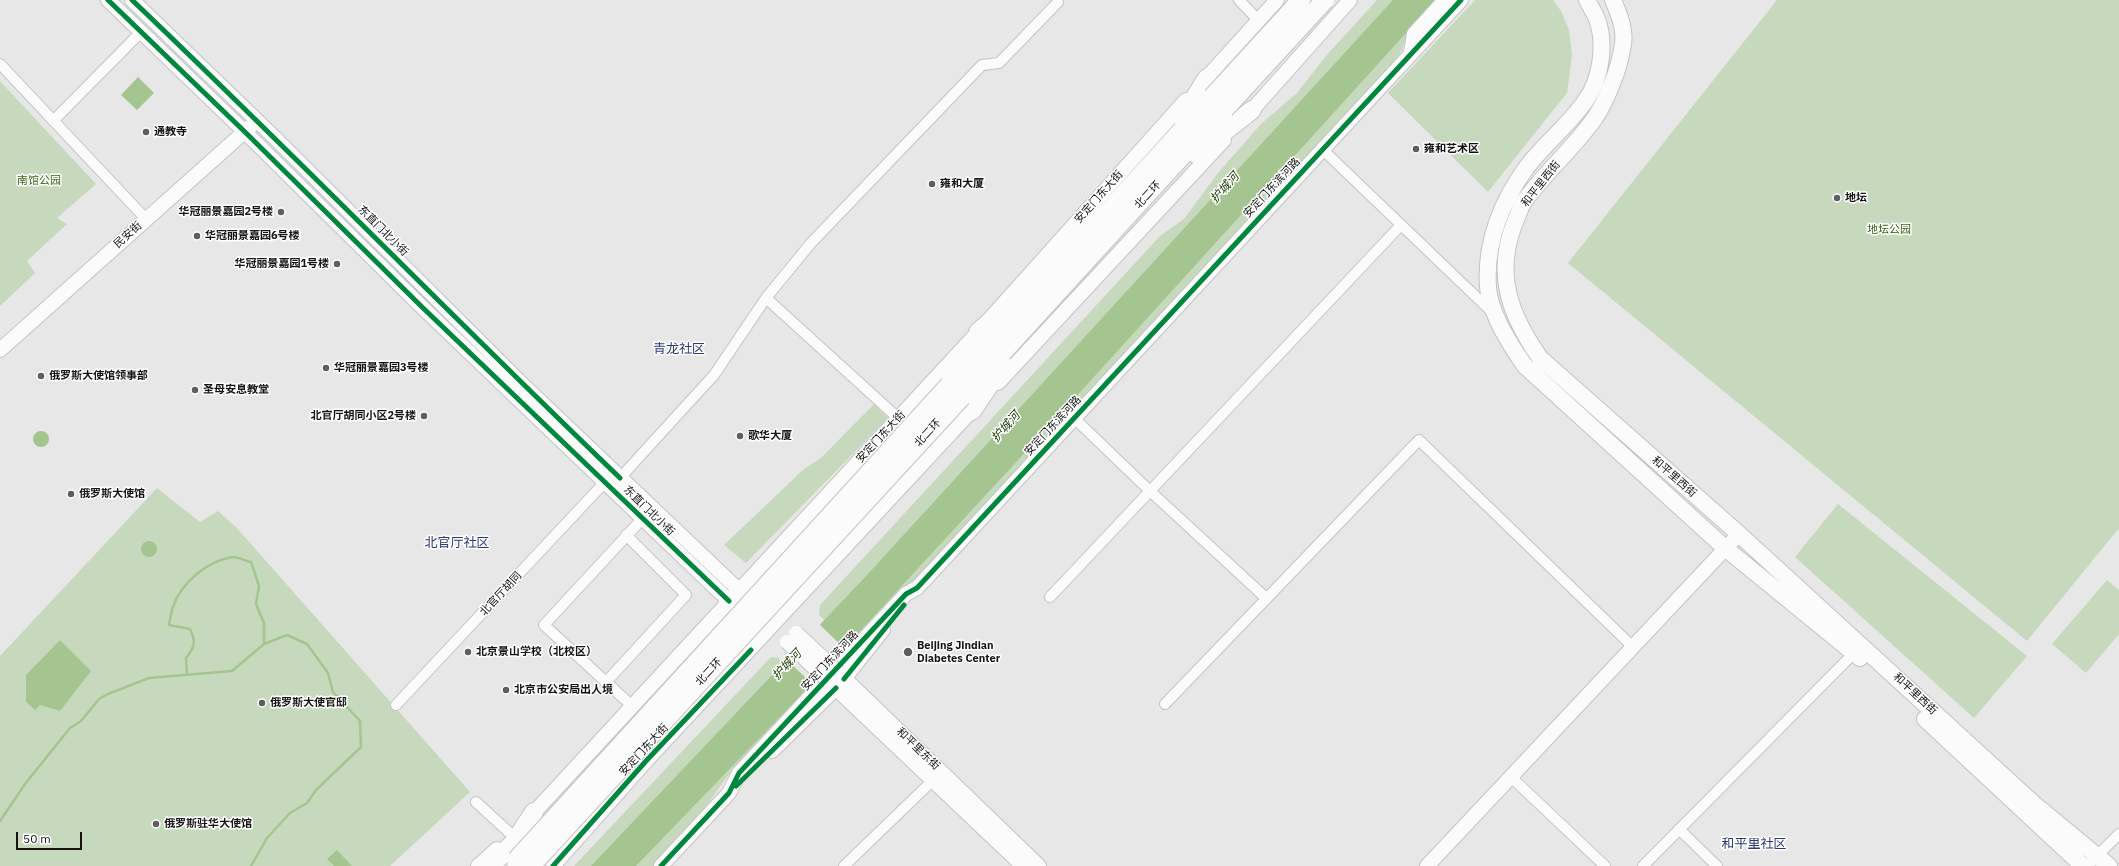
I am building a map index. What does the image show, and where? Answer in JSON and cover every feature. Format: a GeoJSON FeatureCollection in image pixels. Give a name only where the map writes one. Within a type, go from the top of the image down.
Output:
{"type":"FeatureCollection","features":[{"type":"Feature","properties":{"kind":"highway","name":"北二环"},"geometry":{"type":"LineString","coordinates":[[961,398],[1058,265],[1301,0]]}},
{"type":"Feature","properties":{"kind":"highway","name":"北二环"},"geometry":{"type":"LineString","coordinates":[[519,864],[961,398],[1325,0]]}},
{"type":"Feature","properties":{"kind":"highway"},"geometry":{"type":"LineString","coordinates":[[1158,156],[1207,78]]}},
{"type":"Feature","properties":{"kind":"highway"},"geometry":{"type":"LineString","coordinates":[[1155,187],[1252,110]]}},
{"type":"Feature","properties":{"kind":"highway"},"geometry":{"type":"LineString","coordinates":[[978,332],[1058,265]]}},
{"type":"Feature","properties":{"kind":"highway"},"geometry":{"type":"LineString","coordinates":[[491,866],[515,841],[534,812]]}},
{"type":"Feature","properties":{"kind":"main road","name":"和平里西街"},"geometry":{"type":"LineString","coordinates":[[1587,0],[1597,19],[1600,36],[1601,58],[1597,76],[1586,100],[1526,168],[1502,207],[1490,246],[1488,288],[1497,317],[1508,343],[1525,366],[1725,548],[1854,653],[2083,866]]}},
{"type":"Feature","properties":{"kind":"main road","name":"和平里西街"},"geometry":{"type":"LineString","coordinates":[[1613,0],[1622,19],[1625,37],[1609,92],[1594,119],[1523,204],[1508,240],[1504,268],[1511,304],[1522,332],[1540,358],[1739,534],[2034,804],[2092,861],[2109,866]]}},
{"type":"Feature","properties":{"kind":"street","name":"东直门北小街"},"geometry":{"type":"LineString","coordinates":[[108,0],[245,132],[508,380],[620,478],[734,596]]}},
{"type":"Feature","properties":{"kind":"street","name":"东直门北小街"},"geometry":{"type":"LineString","coordinates":[[132,0],[257,120],[605,482],[643,518],[734,596]]}},
{"type":"Feature","properties":{"kind":"street"},"geometry":{"type":"LineString","coordinates":[[1239,0],[1259,21]]}},
{"type":"Feature","properties":{"kind":"street","name":"安定门东大街"},"geometry":{"type":"LineString","coordinates":[[478,866],[512,835],[534,812],[978,332],[1259,21],[1276,0]]}},
{"type":"Feature","properties":{"kind":"street","name":"安定门东大街"},"geometry":{"type":"LineString","coordinates":[[553,866],[646,761],[902,487],[961,398],[1252,110],[1350,0]]}},
{"type":"Feature","properties":{"kind":"street"},"geometry":{"type":"LineString","coordinates":[[1411,52],[1414,34],[1445,0]]}},
{"type":"Feature","properties":{"kind":"street","name":"安定门东滨河路"},"geometry":{"type":"LineString","coordinates":[[661,866],[729,793],[739,773],[906,594],[918,588],[1411,52],[1461,0]]}},
{"type":"Feature","properties":{"kind":"street"},"geometry":{"type":"LineString","coordinates":[[620,478],[714,375],[766,298],[811,244],[982,65],[999,63],[1058,2]]}},
{"type":"Feature","properties":{"kind":"street"},"geometry":{"type":"LineString","coordinates":[[53,121],[141,32]]}},
{"type":"Feature","properties":{"kind":"street"},"geometry":{"type":"LineString","coordinates":[[1248,33],[1286,71]]}},
{"type":"Feature","properties":{"kind":"street"},"geometry":{"type":"LineString","coordinates":[[0,64],[146,219]]}},
{"type":"Feature","properties":{"kind":"street","name":"民安街"},"geometry":{"type":"LineString","coordinates":[[0,350],[257,120]]}},
{"type":"Feature","properties":{"kind":"street"},"geometry":{"type":"LineString","coordinates":[[1322,149],[1497,317]]}},
{"type":"Feature","properties":{"kind":"street"},"geometry":{"type":"LineString","coordinates":[[1050,597],[1401,225]]}},
{"type":"Feature","properties":{"kind":"street"},"geometry":{"type":"LineString","coordinates":[[766,298],[898,418]]}},
{"type":"Feature","properties":{"kind":"street"},"geometry":{"type":"LineString","coordinates":[[1074,418],[1150,491],[1266,598]]}},
{"type":"Feature","properties":{"kind":"street"},"geometry":{"type":"LineString","coordinates":[[1165,704],[1418,440],[1633,647]]}},
{"type":"Feature","properties":{"kind":"street"},"geometry":{"type":"LineString","coordinates":[[865,454],[902,487]]}},
{"type":"Feature","properties":{"kind":"street","name":"北官厅胡同"},"geometry":{"type":"LineString","coordinates":[[396,705],[605,482]]}},
{"type":"Feature","properties":{"kind":"street"},"geometry":{"type":"LineString","coordinates":[[632,706],[607,681],[544,625],[643,518]]}},
{"type":"Feature","properties":{"kind":"street"},"geometry":{"type":"LineString","coordinates":[[1427,866],[1739,534]]}},
{"type":"Feature","properties":{"kind":"street"},"geometry":{"type":"LineString","coordinates":[[607,681],[686,595],[626,536]]}},
{"type":"Feature","properties":{"kind":"street"},"geometry":{"type":"LineString","coordinates":[[787,538],[823,572]]}},
{"type":"Feature","properties":{"kind":"street"},"geometry":{"type":"LineString","coordinates":[[729,793],[837,680],[918,588]]}},
{"type":"Feature","properties":{"kind":"street","name":"和平里东街"},"geometry":{"type":"LineString","coordinates":[[734,596],[776,623],[792,637],[1039,866]]}},
{"type":"Feature","properties":{"kind":"street"},"geometry":{"type":"LineString","coordinates":[[715,617],[751,650]]}},
{"type":"Feature","properties":{"kind":"street"},"geometry":{"type":"LineString","coordinates":[[1643,866],[1854,653]]}},
{"type":"Feature","properties":{"kind":"street","name":"和平里东街"},"geometry":{"type":"LineString","coordinates":[[837,680],[1023,866]]}},
{"type":"Feature","properties":{"kind":"street"},"geometry":{"type":"LineString","coordinates":[[613,727],[646,761]]}},
{"type":"Feature","properties":{"kind":"street"},"geometry":{"type":"LineString","coordinates":[[1511,777],[1605,866]]}},
{"type":"Feature","properties":{"kind":"street"},"geometry":{"type":"LineString","coordinates":[[844,866],[927,786]]}},
{"type":"Feature","properties":{"kind":"street"},"geometry":{"type":"LineString","coordinates":[[476,802],[512,835]]}},
{"type":"Feature","properties":{"kind":"street"},"geometry":{"type":"LineString","coordinates":[[1679,829],[1717,866]]}},
{"type":"Feature","properties":{"kind":"street"},"geometry":{"type":"LineString","coordinates":[[2092,861],[2119,834]]}},
{"type":"Feature","properties":{"kind":"green space"},"geometry":{"type":"Polygon","coordinates":[[[1377,0],[1440,0],[1408,35],[1398,58],[955,538],[852,645],[819,615],[820,605],[1160,236],[1184,219],[1218,173],[1261,124],[1297,93],[1326,56],[1377,0]]]}},
{"type":"Feature","properties":{"kind":"green space"},"geometry":{"type":"Polygon","coordinates":[[[1475,0],[1553,0],[1561,11],[1569,30],[1572,55],[1567,93],[1488,192],[1388,93],[1475,0]]]}},
{"type":"Feature","properties":{"kind":"green space","name":"地坛公园"},"geometry":{"type":"Polygon","coordinates":[[[1777,0],[2119,0],[2119,528],[2027,641],[1568,263],[1777,0]]]}},
{"type":"Feature","properties":{"kind":"green space","name":"南馆公园"},"geometry":{"type":"Polygon","coordinates":[[[0,81],[96,184],[57,218],[67,224],[27,261],[35,273],[0,306],[0,81]]]}},
{"type":"Feature","properties":{"kind":"green space"},"geometry":{"type":"Polygon","coordinates":[[[874,404],[888,418],[746,563],[724,545],[804,469],[821,458],[874,404]]]}},
{"type":"Feature","properties":{"kind":"green space"},"geometry":{"type":"Polygon","coordinates":[[[157,488],[200,522],[218,511],[236,527],[470,792],[390,866],[0,866],[0,656],[157,488]]]}},
{"type":"Feature","properties":{"kind":"green space"},"geometry":{"type":"Polygon","coordinates":[[[1838,504],[2027,656],[1974,718],[1795,557],[1838,504]]]}},
{"type":"Feature","properties":{"kind":"green space"},"geometry":{"type":"Polygon","coordinates":[[[2107,580],[2119,590],[2119,634],[2086,673],[2052,644],[2107,580]]]}},
{"type":"Feature","properties":{"kind":"green space"},"geometry":{"type":"Polygon","coordinates":[[[771,657],[778,658],[810,690],[730,773],[698,817],[654,866],[574,866],[771,657]]]}},
{"type":"Feature","properties":{"kind":"water","name":"护城河"},"geometry":{"type":"Polygon","coordinates":[[[1393,0],[1436,0],[1043,433],[799,697],[636,866],[591,866],[867,575],[1393,0]]]}},
{"type":"Feature","properties":{"kind":"water"},"geometry":{"type":"Polygon","coordinates":[[[138,77],[154,93],[137,110],[121,95],[138,77]]]}},
{"type":"Feature","properties":{"kind":"water"},"geometry":{"type":"Polygon","coordinates":[[[38,431],[44,431],[49,436],[47,445],[44,447],[38,447],[33,442],[33,436],[38,431]]]}},
{"type":"Feature","properties":{"kind":"water"},"geometry":{"type":"Polygon","coordinates":[[[146,541],[152,541],[157,546],[155,555],[152,557],[146,557],[141,552],[141,546],[146,541]]]}},
{"type":"Feature","properties":{"kind":"water"},"geometry":{"type":"Polygon","coordinates":[[[60,640],[91,671],[60,711],[40,705],[35,710],[26,702],[26,675],[60,640]]]}},
{"type":"Feature","properties":{"kind":"water"},"geometry":{"type":"Polygon","coordinates":[[[337,850],[352,866],[334,866],[327,859],[337,850]]]}},
{"type":"Feature","properties":{"kind":"pier"},"geometry":{"type":"Polygon","coordinates":[[[818,623],[846,650],[813,685],[785,658],[818,623]]]}},
{"type":"Feature","properties":{"kind":"waterway"},"geometry":{"type":"LineString","coordinates":[[187,675],[186,658],[193,647],[193,637],[190,629],[169,625],[171,614],[177,598],[188,582],[196,574],[214,563],[233,557],[251,562],[259,586],[256,604],[264,623],[264,644]]}},
{"type":"Feature","properties":{"kind":"waterway"},"geometry":{"type":"LineString","coordinates":[[0,821],[25,784],[70,728],[81,721],[99,699],[149,678],[232,671],[264,644],[287,635],[307,644],[328,673],[333,692],[360,721],[361,747],[316,790],[307,803],[290,813],[267,838],[251,866]]}},
{"type":"Feature","properties":{"kind":"cycle path"},"geometry":{"type":"LineString","coordinates":[[108,0],[245,132],[422,307],[729,601]]}},
{"type":"Feature","properties":{"kind":"cycle path"},"geometry":{"type":"LineString","coordinates":[[132,0],[194,59],[497,359],[620,478]]}},
{"type":"Feature","properties":{"kind":"cycle path"},"geometry":{"type":"LineString","coordinates":[[661,866],[729,793],[739,773],[906,594],[917,588],[1461,0]]}},
{"type":"Feature","properties":{"kind":"cycle path"},"geometry":{"type":"LineString","coordinates":[[844,679],[904,605]]}},
{"type":"Feature","properties":{"kind":"cycle path"},"geometry":{"type":"LineString","coordinates":[[553,866],[646,761],[751,650]]}},
{"type":"Feature","properties":{"kind":"cycle path"},"geometry":{"type":"LineString","coordinates":[[736,786],[836,688]]}},
{"type":"Feature","properties":{"kind":"place","name":"通教寺"},"geometry":{"type":"Point","coordinates":[146,132]}},
{"type":"Feature","properties":{"kind":"place","name":"雍和艺术区"},"geometry":{"type":"Point","coordinates":[1416,149]}},
{"type":"Feature","properties":{"kind":"place","name":"雍和大厦"},"geometry":{"type":"Point","coordinates":[932,184]}},
{"type":"Feature","properties":{"kind":"place","name":"地坛"},"geometry":{"type":"Point","coordinates":[1837,198]}},
{"type":"Feature","properties":{"kind":"place","name":"华冠丽景嘉园2号楼"},"geometry":{"type":"Point","coordinates":[281,212]}},
{"type":"Feature","properties":{"kind":"place","name":"华冠丽景嘉园6号楼"},"geometry":{"type":"Point","coordinates":[197,236]}},
{"type":"Feature","properties":{"kind":"place","name":"华冠丽景嘉园1号楼"},"geometry":{"type":"Point","coordinates":[337,264]}},
{"type":"Feature","properties":{"kind":"place","name":"华冠丽景嘉园3号楼"},"geometry":{"type":"Point","coordinates":[326,368]}},
{"type":"Feature","properties":{"kind":"place","name":"俄罗斯大使馆领事部"},"geometry":{"type":"Point","coordinates":[41,376]}},
{"type":"Feature","properties":{"kind":"place","name":"圣母安息教堂"},"geometry":{"type":"Point","coordinates":[195,390]}},
{"type":"Feature","properties":{"kind":"place","name":"北官厅胡同小区2号楼"},"geometry":{"type":"Point","coordinates":[424,416]}},
{"type":"Feature","properties":{"kind":"place","name":"歌华大厦"},"geometry":{"type":"Point","coordinates":[740,436]}},
{"type":"Feature","properties":{"kind":"place","name":"俄罗斯大使馆"},"geometry":{"type":"Point","coordinates":[71,494]}},
{"type":"Feature","properties":{"kind":"place","name":"北京景山学校（北校区）"},"geometry":{"type":"Point","coordinates":[468,652]}},
{"type":"Feature","properties":{"kind":"place","name":"Beijing Jindian Diabetes Center"},"geometry":{"type":"Point","coordinates":[908,652]}},
{"type":"Feature","properties":{"kind":"place","name":"北京市公安局出人境"},"geometry":{"type":"Point","coordinates":[506,690]}},
{"type":"Feature","properties":{"kind":"place","name":"俄罗斯大使官邸"},"geometry":{"type":"Point","coordinates":[262,703]}},
{"type":"Feature","properties":{"kind":"place","name":"俄罗斯驻华大使馆"},"geometry":{"type":"Point","coordinates":[156,824]}},
{"type":"Feature","properties":{"kind":"district","name":"青龙社区"},"geometry":{"type":"Point","coordinates":[679,349]}},
{"type":"Feature","properties":{"kind":"district","name":"北官厅社区"},"geometry":{"type":"Point","coordinates":[457,543]}},
{"type":"Feature","properties":{"kind":"district","name":"和平里社区"},"geometry":{"type":"Point","coordinates":[1754,844]}}]}
